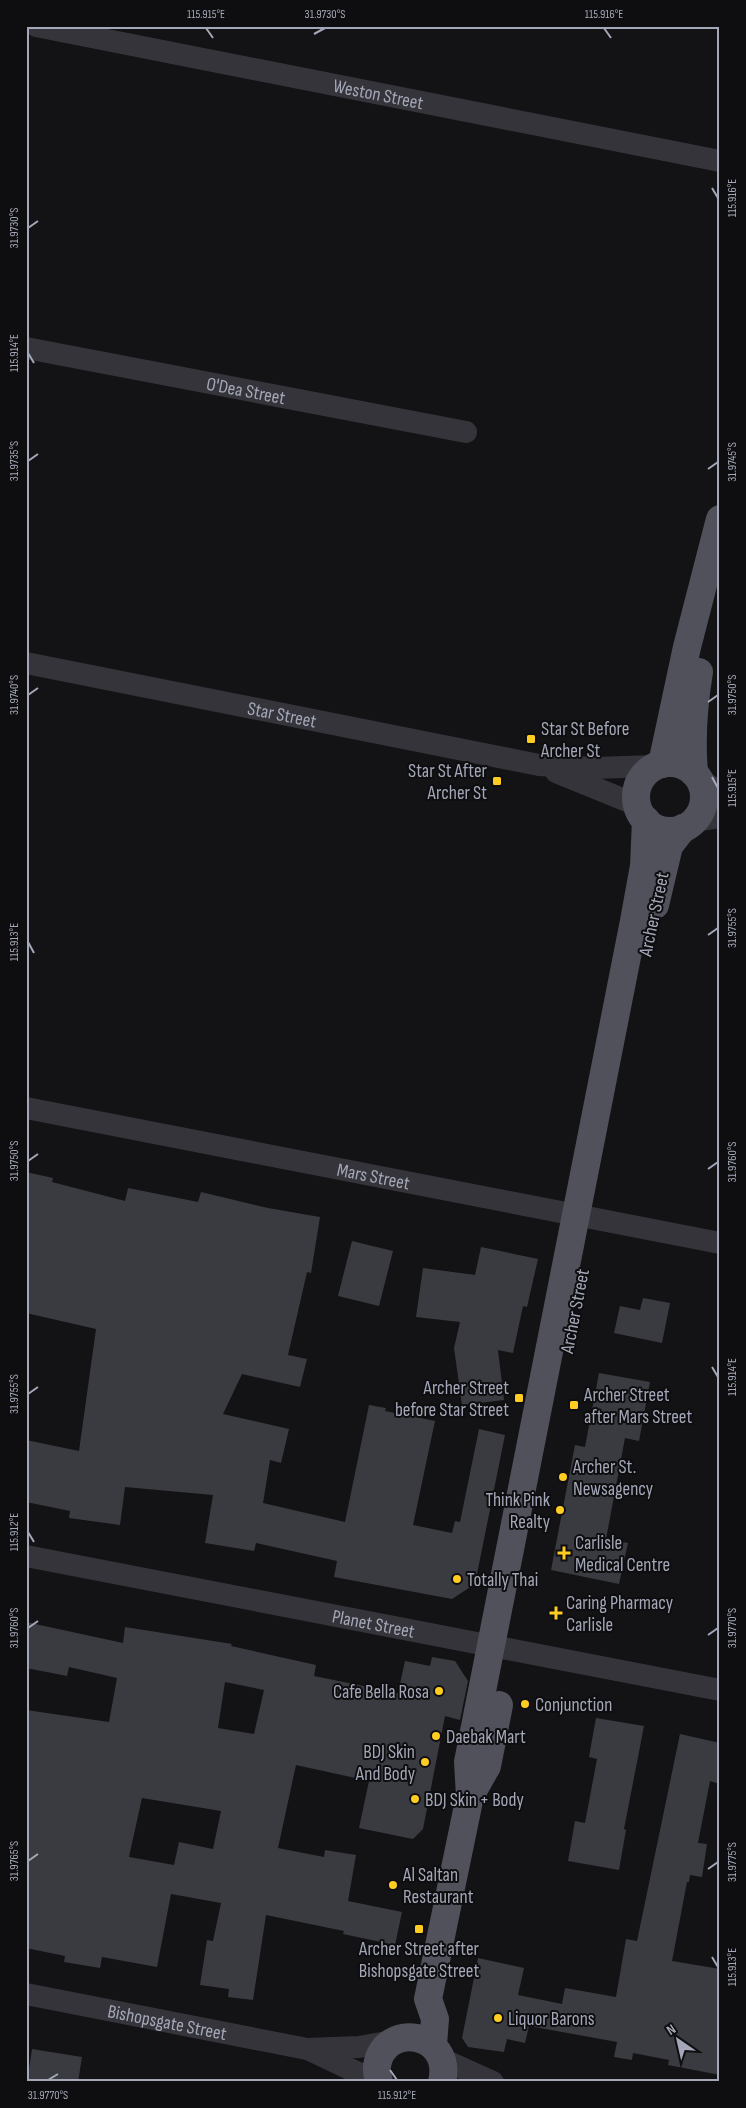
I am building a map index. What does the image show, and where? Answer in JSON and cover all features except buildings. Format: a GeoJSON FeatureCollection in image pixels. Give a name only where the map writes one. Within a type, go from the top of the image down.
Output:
{"type":"FeatureCollection","features":[{"type":"Feature","properties":{"kind":"main road"},"geometry":{"type":"LineString","coordinates":[[658,765],[720,519]]}},
{"type":"Feature","properties":{"kind":"main road"},"geometry":{"type":"LineString","coordinates":[[704,781],[684,766],[673,763],[658,765],[645,773],[639,782],[636,794],[641,813],[654,826],[663,830],[688,824],[700,812],[703,801],[704,781],[691,735],[693,707],[703,650],[720,581]]}},
{"type":"Feature","properties":{"kind":"main road","name":"Archer Street"},"geometry":{"type":"LineString","coordinates":[[439,2062],[435,2019],[428,1999],[470,1796],[487,1766],[500,1646],[584,1216],[644,866],[641,813]]}},
{"type":"Feature","properties":{"kind":"main road","name":"Archer Street"},"geometry":{"type":"LineString","coordinates":[[584,1216],[660,879],[669,846],[688,824]]}},
{"type":"Feature","properties":{"kind":"main road","name":"Archer Street"},"geometry":{"type":"LineString","coordinates":[[378,2082],[377,2067],[382,2052],[399,2039],[413,2015],[428,1999]]}},
{"type":"Feature","properties":{"kind":"main road"},"geometry":{"type":"LineString","coordinates":[[399,2039],[423,2039],[439,2062]]}},
{"type":"Feature","properties":{"kind":"street","name":"Weston Street"},"geometry":{"type":"LineString","coordinates":[[36,26],[720,161]]}},
{"type":"Feature","properties":{"kind":"street","name":"O'Dea Street"},"geometry":{"type":"LineString","coordinates":[[26,348],[466,432]]}},
{"type":"Feature","properties":{"kind":"street","name":"Star Street"},"geometry":{"type":"LineString","coordinates":[[26,663],[539,765],[594,768],[658,765]]}},
{"type":"Feature","properties":{"kind":"street","name":"Star Street"},"geometry":{"type":"LineString","coordinates":[[539,765],[618,796],[641,813]]}},
{"type":"Feature","properties":{"kind":"street"},"geometry":{"type":"LineString","coordinates":[[688,824],[720,817]]}},
{"type":"Feature","properties":{"kind":"street","name":"Mars Street"},"geometry":{"type":"LineString","coordinates":[[26,1108],[720,1243]]}},
{"type":"Feature","properties":{"kind":"street","name":"Planet Street"},"geometry":{"type":"LineString","coordinates":[[26,1556],[720,1690]]}},
{"type":"Feature","properties":{"kind":"street","name":"Bishopsgate Street"},"geometry":{"type":"LineString","coordinates":[[26,1994],[307,2049],[359,2047],[399,2039]]}},
{"type":"Feature","properties":{"kind":"street","name":"Bishopsgate Street"},"geometry":{"type":"LineString","coordinates":[[307,2049],[378,2082]]}},
{"type":"Feature","properties":{"kind":"street"},"geometry":{"type":"LineString","coordinates":[[439,2062],[493,2082]]}},
{"type":"Feature","properties":{"kind":"place","name":"Star St Before Archer St"},"geometry":{"type":"Point","coordinates":[531,739]}},
{"type":"Feature","properties":{"kind":"place","name":"Star St After Archer St"},"geometry":{"type":"Point","coordinates":[497,781]}},
{"type":"Feature","properties":{"kind":"place","name":"Archer Street before Star Street"},"geometry":{"type":"Point","coordinates":[519,1398]}},
{"type":"Feature","properties":{"kind":"place","name":"Archer Street after Mars Street"},"geometry":{"type":"Point","coordinates":[574,1405]}},
{"type":"Feature","properties":{"kind":"place","name":"Archer St. Newsagency"},"geometry":{"type":"Point","coordinates":[563,1477]}},
{"type":"Feature","properties":{"kind":"place","name":"Think Pink Realty"},"geometry":{"type":"Point","coordinates":[560,1510]}},
{"type":"Feature","properties":{"kind":"place","name":"Carlisle Medical Centre"},"geometry":{"type":"Point","coordinates":[564,1553]}},
{"type":"Feature","properties":{"kind":"place","name":"Totally Thai"},"geometry":{"type":"Point","coordinates":[457,1579]}},
{"type":"Feature","properties":{"kind":"place","name":"Caring Pharmacy Carlisle"},"geometry":{"type":"Point","coordinates":[556,1613]}},
{"type":"Feature","properties":{"kind":"place","name":"Cafe Bella Rosa"},"geometry":{"type":"Point","coordinates":[439,1691]}},
{"type":"Feature","properties":{"kind":"place","name":"Conjunction"},"geometry":{"type":"Point","coordinates":[525,1704]}},
{"type":"Feature","properties":{"kind":"place","name":"Daebak Mart"},"geometry":{"type":"Point","coordinates":[436,1736]}},
{"type":"Feature","properties":{"kind":"place","name":"BDJ Skin And Body"},"geometry":{"type":"Point","coordinates":[425,1762]}},
{"type":"Feature","properties":{"kind":"place","name":"BDJ Skin + Body"},"geometry":{"type":"Point","coordinates":[415,1799]}},
{"type":"Feature","properties":{"kind":"place","name":"Al Saltan Restaurant"},"geometry":{"type":"Point","coordinates":[393,1885]}},
{"type":"Feature","properties":{"kind":"place","name":"Archer Street after Bishopsgate Street"},"geometry":{"type":"Point","coordinates":[419,1929]}},
{"type":"Feature","properties":{"kind":"place","name":"Liquor Barons"},"geometry":{"type":"Point","coordinates":[498,2018]}}]}
